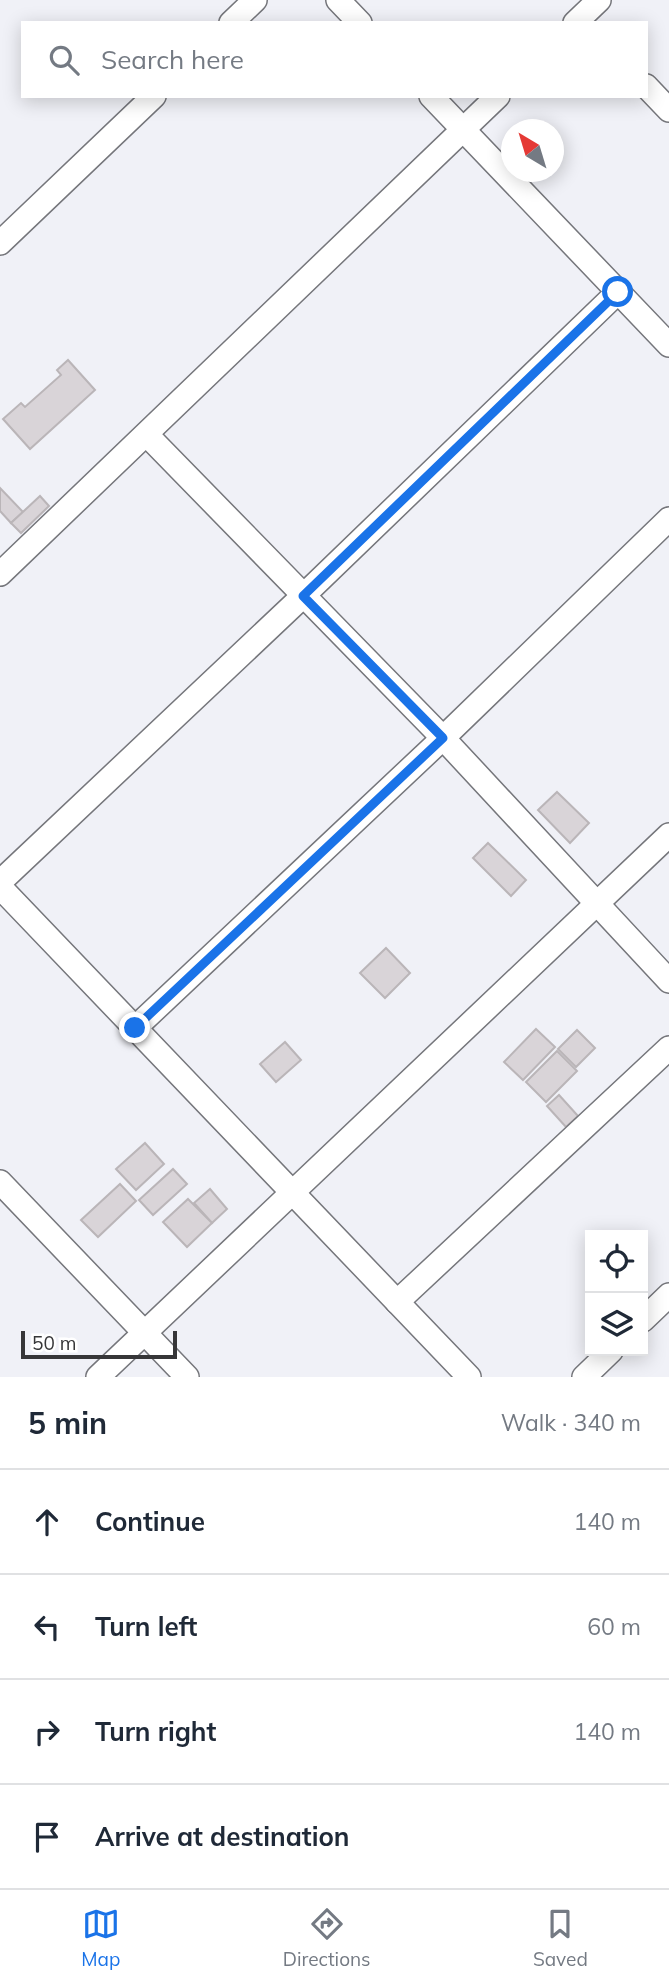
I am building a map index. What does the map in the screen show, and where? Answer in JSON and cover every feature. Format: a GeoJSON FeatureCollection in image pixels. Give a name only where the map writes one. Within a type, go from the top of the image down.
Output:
{"type":"FeatureCollection","features":[{"type":"Feature","properties":{"kind":"street"},"geometry":{"type":"LineString","coordinates":[[233,21],[255,0]]}},
{"type":"Feature","properties":{"kind":"street"},"geometry":{"type":"LineString","coordinates":[[338,0],[358,21]]}},
{"type":"Feature","properties":{"kind":"street"},"geometry":{"type":"LineString","coordinates":[[580,21],[599,0]]}},
{"type":"Feature","properties":{"kind":"street"},"geometry":{"type":"LineString","coordinates":[[648,88],[669,110]]}},
{"type":"Feature","properties":{"kind":"street"},"geometry":{"type":"LineString","coordinates":[[0,243],[152,98]]}},
{"type":"Feature","properties":{"kind":"street"},"geometry":{"type":"LineString","coordinates":[[432,98],[669,345]]}},
{"type":"Feature","properties":{"kind":"street"},"geometry":{"type":"LineString","coordinates":[[0,573],[496,98]]}},
{"type":"Feature","properties":{"kind":"street"},"geometry":{"type":"LineString","coordinates":[[0,882],[303,596],[618,292]]}},
{"type":"Feature","properties":{"kind":"street"},"geometry":{"type":"LineString","coordinates":[[147,435],[443,738],[669,981]]}},
{"type":"Feature","properties":{"kind":"street"},"geometry":{"type":"LineString","coordinates":[[135,1028],[443,738],[669,519]]}},
{"type":"Feature","properties":{"kind":"street"},"geometry":{"type":"LineString","coordinates":[[98,1377],[669,835]]}},
{"type":"Feature","properties":{"kind":"street"},"geometry":{"type":"LineString","coordinates":[[0,887],[469,1377]]}},
{"type":"Feature","properties":{"kind":"street"},"geometry":{"type":"LineString","coordinates":[[397,1302],[669,1048]]}},
{"type":"Feature","properties":{"kind":"street"},"geometry":{"type":"LineString","coordinates":[[0,1182],[187,1377]]}},
{"type":"Feature","properties":{"kind":"street"},"geometry":{"type":"LineString","coordinates":[[648,1315],[669,1295]]}},
{"type":"Feature","properties":{"kind":"street"},"geometry":{"type":"LineString","coordinates":[[584,1377],[606,1356]]}},
{"type":"Feature","properties":{"kind":"building"},"geometry":{"type":"Polygon","coordinates":[[[68,360],[95,390],[30,449],[3,419],[21,403],[25,407],[61,375],[57,370],[68,360]]]}},
{"type":"Feature","properties":{"kind":"building"},"geometry":{"type":"Polygon","coordinates":[[[0,488],[23,512],[11,523],[0,511],[0,488]]]}},
{"type":"Feature","properties":{"kind":"building"},"geometry":{"type":"Polygon","coordinates":[[[40,496],[49,506],[21,533],[11,523],[40,496]]]}},
{"type":"Feature","properties":{"kind":"building"},"geometry":{"type":"Polygon","coordinates":[[[557,792],[589,823],[570,843],[538,810],[557,792]]]}},
{"type":"Feature","properties":{"kind":"building"},"geometry":{"type":"Polygon","coordinates":[[[488,843],[526,880],[511,896],[473,858],[488,843]]]}},
{"type":"Feature","properties":{"kind":"building"},"geometry":{"type":"Polygon","coordinates":[[[386,948],[410,973],[385,998],[360,973],[386,948]]]}},
{"type":"Feature","properties":{"kind":"building"},"geometry":{"type":"Polygon","coordinates":[[[536,1029],[555,1047],[523,1080],[504,1062],[536,1029]]]}},
{"type":"Feature","properties":{"kind":"building"},"geometry":{"type":"Polygon","coordinates":[[[577,1030],[595,1048],[576,1067],[558,1049],[577,1030]]]}},
{"type":"Feature","properties":{"kind":"building"},"geometry":{"type":"Polygon","coordinates":[[[285,1042],[301,1060],[276,1082],[260,1064],[285,1042]]]}},
{"type":"Feature","properties":{"kind":"building"},"geometry":{"type":"Polygon","coordinates":[[[557,1051],[577,1071],[546,1102],[526,1082],[557,1051]]]}},
{"type":"Feature","properties":{"kind":"building"},"geometry":{"type":"Polygon","coordinates":[[[559,1095],[578,1116],[566,1127],[547,1106],[559,1095]]]}},
{"type":"Feature","properties":{"kind":"building"},"geometry":{"type":"Polygon","coordinates":[[[145,1143],[164,1164],[136,1190],[116,1169],[145,1143]]]}},
{"type":"Feature","properties":{"kind":"building"},"geometry":{"type":"Polygon","coordinates":[[[173,1169],[187,1184],[153,1215],[139,1200],[173,1169]]]}},
{"type":"Feature","properties":{"kind":"building"},"geometry":{"type":"Polygon","coordinates":[[[120,1184],[136,1201],[98,1237],[81,1220],[120,1184]]]}},
{"type":"Feature","properties":{"kind":"building"},"geometry":{"type":"Polygon","coordinates":[[[210,1189],[227,1209],[212,1223],[194,1203],[210,1189]]]}},
{"type":"Feature","properties":{"kind":"building"},"geometry":{"type":"Polygon","coordinates":[[[188,1199],[212,1223],[187,1247],[163,1222],[188,1199]]]}},
{"type":"Feature","properties":{"kind":"route"},"geometry":{"type":"LineString","coordinates":[[135,1028],[443,738],[303,596],[618,292]]}}]}
